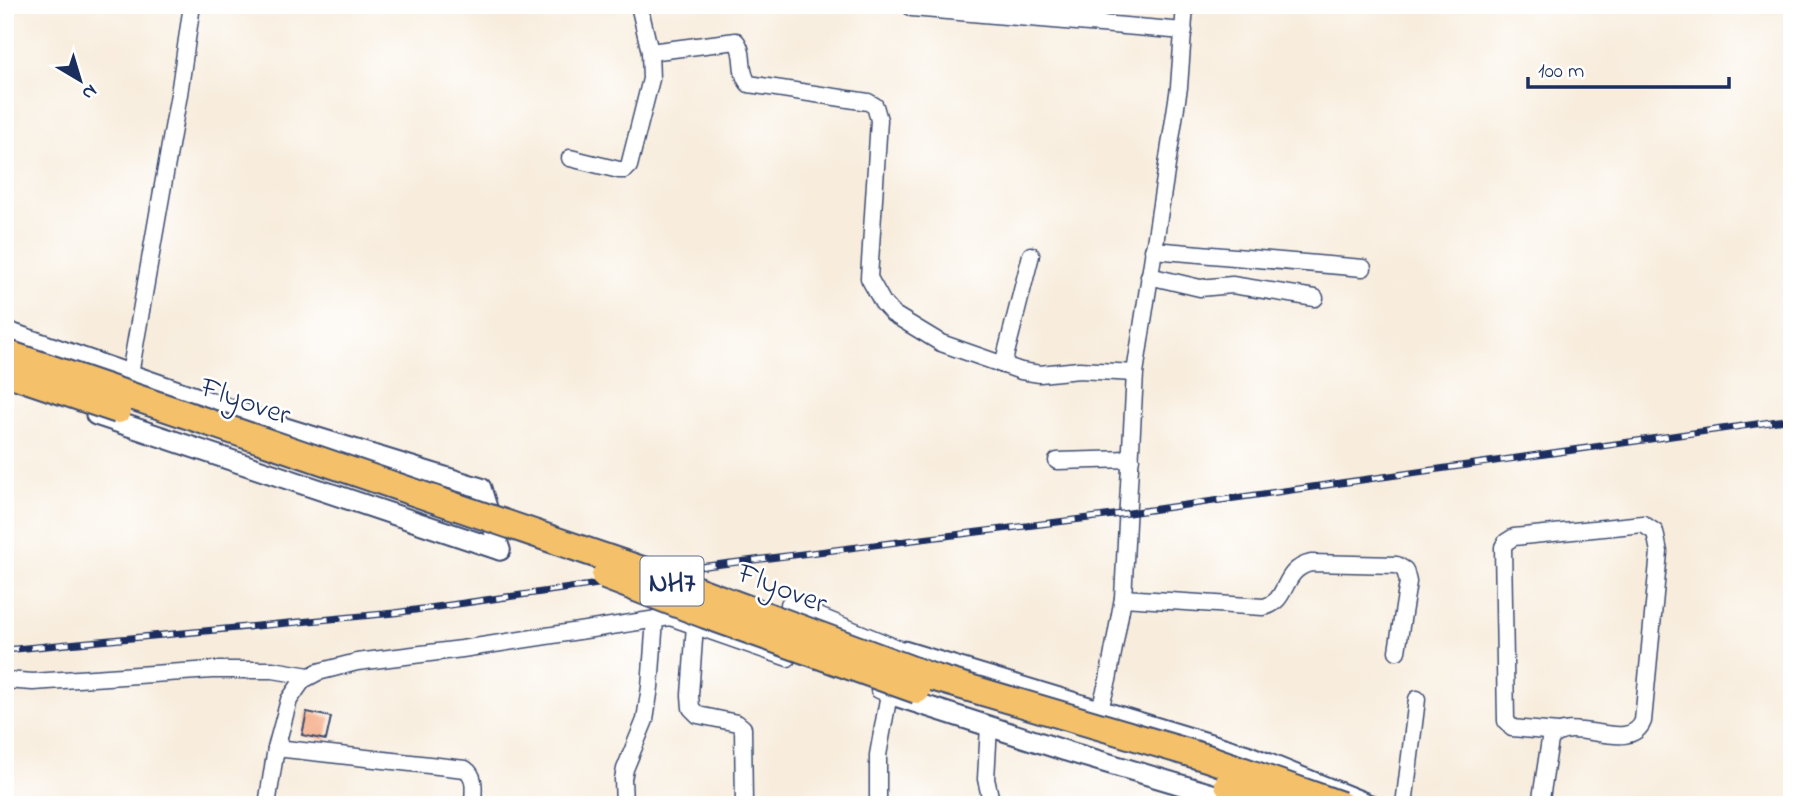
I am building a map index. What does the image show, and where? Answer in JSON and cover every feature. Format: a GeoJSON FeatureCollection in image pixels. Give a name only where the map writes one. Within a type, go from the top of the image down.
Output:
{"type":"FeatureCollection","features":[{"type":"Feature","properties":{"kind":"highway","name":"Flyover"},"geometry":{"type":"LineString","coordinates":[[5,353],[651,573],[922,674],[1207,758],[1341,805]]}},
{"type":"Feature","properties":{"kind":"highway","name":"Flyover"},"geometry":{"type":"LineString","coordinates":[[5,372],[619,581],[874,677],[1104,748],[1200,773],[1282,805]]}},
{"type":"Feature","properties":{"kind":"street"},"geometry":{"type":"LineString","coordinates":[[130,374],[192,5]]}},
{"type":"Feature","properties":{"kind":"street"},"geometry":{"type":"LineString","coordinates":[[570,158],[619,170],[625,170],[629,166],[651,79],[650,52],[639,5]]}},
{"type":"Feature","properties":{"kind":"street"},"geometry":{"type":"LineString","coordinates":[[1099,712],[1124,598],[1135,373],[1179,87],[1185,5]]}},
{"type":"Feature","properties":{"kind":"street"},"geometry":{"type":"LineString","coordinates":[[912,8],[1184,31]]}},
{"type":"Feature","properties":{"kind":"street"},"geometry":{"type":"LineString","coordinates":[[650,52],[736,41],[741,47],[744,78],[749,84],[873,104],[878,110],[879,120],[869,278],[893,314],[942,343],[1030,373],[1079,370],[1135,373]]}},
{"type":"Feature","properties":{"kind":"street"},"geometry":{"type":"LineString","coordinates":[[1153,250],[1363,268]]}},
{"type":"Feature","properties":{"kind":"street"},"geometry":{"type":"LineString","coordinates":[[1003,365],[1031,255]]}},
{"type":"Feature","properties":{"kind":"street"},"geometry":{"type":"LineString","coordinates":[[1149,276],[1200,288],[1232,285],[1315,298]]}},
{"type":"Feature","properties":{"kind":"street"},"geometry":{"type":"LineString","coordinates":[[5,331],[279,426],[481,488],[500,550],[5,386]]}},
{"type":"Feature","properties":{"kind":"street"},"geometry":{"type":"LineString","coordinates":[[1057,461],[1131,459]]}},
{"type":"Feature","properties":{"kind":"street"},"geometry":{"type":"LineString","coordinates":[[1540,805],[1550,740],[1558,732],[1563,730],[1623,735],[1636,731],[1640,726],[1659,552],[1655,532],[1643,524],[1514,537],[1503,547],[1506,721],[1510,727],[1516,729],[1558,732]]}},
{"type":"Feature","properties":{"kind":"street"},"geometry":{"type":"LineString","coordinates":[[1124,598],[1263,607],[1278,599],[1296,568],[1302,565],[1397,565],[1405,570],[1408,582],[1397,651]]}},
{"type":"Feature","properties":{"kind":"street"},"geometry":{"type":"LineString","coordinates":[[789,604],[904,651],[1247,755],[1370,805]]}},
{"type":"Feature","properties":{"kind":"street"},"geometry":{"type":"LineString","coordinates":[[5,680],[33,682],[212,670],[273,670],[309,676],[356,662],[462,649],[670,617],[889,694],[1245,804]]}},
{"type":"Feature","properties":{"kind":"street"},"geometry":{"type":"LineString","coordinates":[[624,805],[625,769],[645,720],[655,619]]}},
{"type":"Feature","properties":{"kind":"street"},"geometry":{"type":"LineString","coordinates":[[695,625],[690,704],[698,715],[737,723],[743,728],[744,805]]}},
{"type":"Feature","properties":{"kind":"street"},"geometry":{"type":"LineString","coordinates":[[878,805],[878,755],[889,694],[904,651]]}},
{"type":"Feature","properties":{"kind":"street"},"geometry":{"type":"LineString","coordinates":[[267,805],[275,748],[289,700],[309,676]]}},
{"type":"Feature","properties":{"kind":"street"},"geometry":{"type":"LineString","coordinates":[[1405,805],[1417,699]]}},
{"type":"Feature","properties":{"kind":"street"},"geometry":{"type":"LineString","coordinates":[[989,726],[986,779],[992,805]]}},
{"type":"Feature","properties":{"kind":"street"},"geometry":{"type":"LineString","coordinates":[[275,748],[465,769],[472,776],[473,805]]}},
{"type":"Feature","properties":{"kind":"building"},"geometry":{"type":"Polygon","coordinates":[[[307,712],[331,717],[326,740],[302,735],[307,712]]]}},
{"type":"Feature","properties":{"kind":"railway"},"geometry":{"type":"LineString","coordinates":[[5,650],[394,613],[619,581],[651,573],[1129,513],[1792,419]]}}]}
